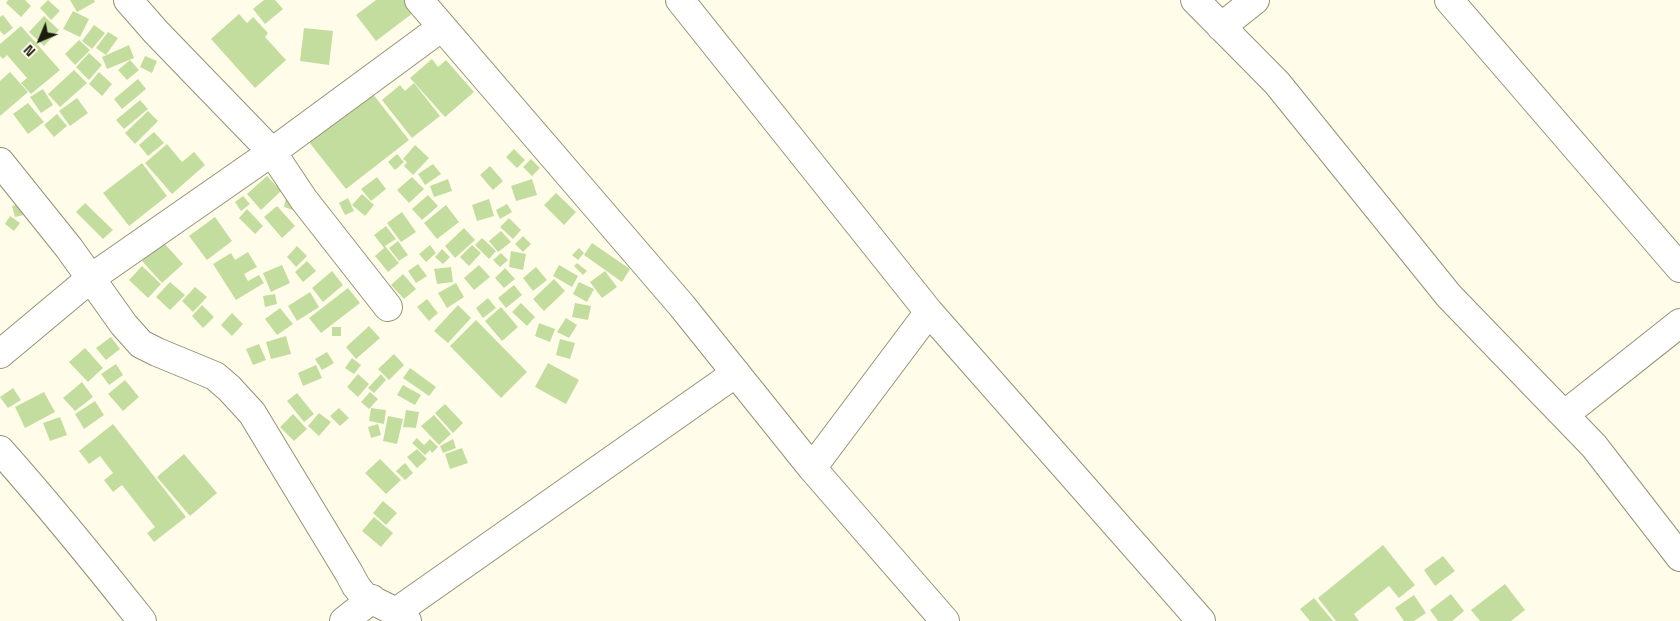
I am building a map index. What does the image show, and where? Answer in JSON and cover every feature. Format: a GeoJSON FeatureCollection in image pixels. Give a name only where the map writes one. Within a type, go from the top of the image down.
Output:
{"type":"FeatureCollection","features":[{"type":"Feature","properties":{"kind":"street"},"geometry":{"type":"LineString","coordinates":[[128,0],[156,32],[272,152],[304,200],[388,307]]}},
{"type":"Feature","properties":{"kind":"street"},"geometry":{"type":"LineString","coordinates":[[419,0],[682,306],[812,468],[945,621]]}},
{"type":"Feature","properties":{"kind":"street"},"geometry":{"type":"LineString","coordinates":[[680,0],[929,312],[1201,621]]}},
{"type":"Feature","properties":{"kind":"street"},"geometry":{"type":"LineString","coordinates":[[1196,0],[1277,83],[1449,296],[1594,446],[1680,556]]}},
{"type":"Feature","properties":{"kind":"street"},"geometry":{"type":"LineString","coordinates":[[1222,27],[1255,0]]}},
{"type":"Feature","properties":{"kind":"street"},"geometry":{"type":"LineString","coordinates":[[1449,0],[1680,268]]}},
{"type":"Feature","properties":{"kind":"street"},"geometry":{"type":"LineString","coordinates":[[0,354],[91,278],[272,152],[442,27]]}},
{"type":"Feature","properties":{"kind":"street"},"geometry":{"type":"LineString","coordinates":[[0,162],[69,248],[124,325],[141,344],[215,376],[252,413],[356,586],[364,596],[402,616],[736,373]]}},
{"type":"Feature","properties":{"kind":"street"},"geometry":{"type":"LineString","coordinates":[[812,468],[929,312]]}},
{"type":"Feature","properties":{"kind":"street"},"geometry":{"type":"LineString","coordinates":[[1564,415],[1680,323]]}},
{"type":"Feature","properties":{"kind":"street"},"geometry":{"type":"LineString","coordinates":[[0,450],[90,554],[142,621]]}},
{"type":"Feature","properties":{"kind":"street"},"geometry":{"type":"LineString","coordinates":[[344,621],[372,599]]}},
{"type":"Feature","properties":{"kind":"building"},"geometry":{"type":"Polygon","coordinates":[[[8,0],[25,0],[31,6],[21,17],[6,3],[8,0]]]}},
{"type":"Feature","properties":{"kind":"building"},"geometry":{"type":"Polygon","coordinates":[[[48,0],[60,11],[51,20],[40,8],[48,0]]]}},
{"type":"Feature","properties":{"kind":"building"},"geometry":{"type":"Polygon","coordinates":[[[70,0],[94,0],[95,2],[77,12],[70,0]]]}},
{"type":"Feature","properties":{"kind":"building"},"geometry":{"type":"Polygon","coordinates":[[[264,0],[275,0],[283,9],[265,24],[253,9],[264,0]]]}},
{"type":"Feature","properties":{"kind":"building"},"geometry":{"type":"Polygon","coordinates":[[[376,0],[404,0],[413,13],[376,41],[356,15],[376,0]]]}},
{"type":"Feature","properties":{"kind":"building"},"geometry":{"type":"Polygon","coordinates":[[[73,11],[89,19],[80,37],[63,29],[73,11]]]}},
{"type":"Feature","properties":{"kind":"building"},"geometry":{"type":"Polygon","coordinates":[[[239,14],[247,23],[253,17],[268,33],[265,37],[286,60],[255,88],[211,39],[239,14]]]}},
{"type":"Feature","properties":{"kind":"building"},"geometry":{"type":"Polygon","coordinates":[[[3,15],[13,28],[4,35],[0,31],[0,17],[3,15]]]}},
{"type":"Feature","properties":{"kind":"building"},"geometry":{"type":"Polygon","coordinates":[[[44,16],[59,30],[44,46],[29,32],[44,16]]]}},
{"type":"Feature","properties":{"kind":"building"},"geometry":{"type":"Polygon","coordinates":[[[94,25],[105,33],[92,49],[82,41],[94,25]]]}},
{"type":"Feature","properties":{"kind":"building"},"geometry":{"type":"Polygon","coordinates":[[[21,26],[60,70],[31,94],[21,83],[27,78],[7,55],[3,59],[0,56],[0,44],[21,26]]]}},
{"type":"Feature","properties":{"kind":"building"},"geometry":{"type":"Polygon","coordinates":[[[304,28],[333,31],[329,65],[300,61],[304,28]]]}},
{"type":"Feature","properties":{"kind":"building"},"geometry":{"type":"Polygon","coordinates":[[[108,32],[118,38],[106,55],[96,48],[108,32]]]}},
{"type":"Feature","properties":{"kind":"building"},"geometry":{"type":"Polygon","coordinates":[[[79,40],[90,50],[75,65],[65,54],[79,40]]]}},
{"type":"Feature","properties":{"kind":"building"},"geometry":{"type":"Polygon","coordinates":[[[129,45],[134,58],[107,69],[102,57],[129,45]]]}},
{"type":"Feature","properties":{"kind":"building"},"geometry":{"type":"Polygon","coordinates":[[[89,53],[102,65],[89,80],[76,67],[89,53]]]}},
{"type":"Feature","properties":{"kind":"building"},"geometry":{"type":"Polygon","coordinates":[[[145,56],[157,61],[152,73],[140,67],[145,56]]]}},
{"type":"Feature","properties":{"kind":"building"},"geometry":{"type":"Polygon","coordinates":[[[432,59],[438,67],[446,60],[474,92],[445,117],[410,78],[432,59]]]}},
{"type":"Feature","properties":{"kind":"building"},"geometry":{"type":"Polygon","coordinates":[[[130,60],[139,70],[127,80],[118,70],[130,60]]]}},
{"type":"Feature","properties":{"kind":"building"},"geometry":{"type":"Polygon","coordinates":[[[74,70],[87,83],[60,107],[48,94],[74,70]]]}},
{"type":"Feature","properties":{"kind":"building"},"geometry":{"type":"Polygon","coordinates":[[[10,72],[28,92],[0,116],[0,81],[10,72]]]}},
{"type":"Feature","properties":{"kind":"building"},"geometry":{"type":"Polygon","coordinates":[[[99,72],[112,84],[102,96],[89,84],[99,72]]]}},
{"type":"Feature","properties":{"kind":"building"},"geometry":{"type":"Polygon","coordinates":[[[138,79],[146,89],[122,109],[114,99],[138,79]]]}},
{"type":"Feature","properties":{"kind":"building"},"geometry":{"type":"Polygon","coordinates":[[[414,83],[440,116],[412,138],[382,100],[400,85],[405,91],[414,83]]]}},
{"type":"Feature","properties":{"kind":"building"},"geometry":{"type":"Polygon","coordinates":[[[43,89],[53,105],[41,113],[30,97],[43,89]]]}},
{"type":"Feature","properties":{"kind":"building"},"geometry":{"type":"Polygon","coordinates":[[[372,93],[409,140],[346,189],[309,142],[372,93]]]}},
{"type":"Feature","properties":{"kind":"building"},"geometry":{"type":"Polygon","coordinates":[[[77,98],[88,113],[70,126],[59,111],[77,98]]]}},
{"type":"Feature","properties":{"kind":"building"},"geometry":{"type":"Polygon","coordinates":[[[140,100],[148,109],[124,129],[116,120],[140,100]]]}},
{"type":"Feature","properties":{"kind":"building"},"geometry":{"type":"Polygon","coordinates":[[[28,103],[44,122],[28,134],[13,114],[28,103]]]}},
{"type":"Feature","properties":{"kind":"building"},"geometry":{"type":"Polygon","coordinates":[[[148,111],[158,121],[135,144],[125,133],[148,111]]]}},
{"type":"Feature","properties":{"kind":"building"},"geometry":{"type":"Polygon","coordinates":[[[57,114],[67,126],[54,137],[44,125],[57,114]]]}},
{"type":"Feature","properties":{"kind":"building"},"geometry":{"type":"Polygon","coordinates":[[[154,132],[164,143],[148,156],[139,145],[154,132]]]}},
{"type":"Feature","properties":{"kind":"building"},"geometry":{"type":"Polygon","coordinates":[[[167,144],[182,162],[194,152],[205,165],[172,194],[145,163],[167,144]]]}},
{"type":"Feature","properties":{"kind":"building"},"geometry":{"type":"Polygon","coordinates":[[[415,145],[429,158],[413,175],[404,166],[407,162],[403,159],[415,145]]]}},
{"type":"Feature","properties":{"kind":"building"},"geometry":{"type":"Polygon","coordinates":[[[514,149],[525,160],[517,168],[506,157],[514,149]]]}},
{"type":"Feature","properties":{"kind":"building"},"geometry":{"type":"Polygon","coordinates":[[[397,154],[404,162],[395,170],[388,162],[397,154]]]}},
{"type":"Feature","properties":{"kind":"building"},"geometry":{"type":"Polygon","coordinates":[[[531,159],[540,168],[532,176],[523,167],[531,159]]]}},
{"type":"Feature","properties":{"kind":"building"},"geometry":{"type":"Polygon","coordinates":[[[142,163],[167,196],[129,226],[103,193],[142,163]]]}},
{"type":"Feature","properties":{"kind":"building"},"geometry":{"type":"Polygon","coordinates":[[[433,164],[441,174],[425,185],[418,174],[433,164]]]}},
{"type":"Feature","properties":{"kind":"building"},"geometry":{"type":"Polygon","coordinates":[[[490,166],[503,181],[493,190],[480,175],[490,166]]]}},
{"type":"Feature","properties":{"kind":"building"},"geometry":{"type":"Polygon","coordinates":[[[267,176],[281,191],[261,210],[247,194],[267,176]]]}},
{"type":"Feature","properties":{"kind":"building"},"geometry":{"type":"Polygon","coordinates":[[[377,177],[386,189],[371,201],[361,189],[377,177]]]}},
{"type":"Feature","properties":{"kind":"building"},"geometry":{"type":"Polygon","coordinates":[[[412,177],[424,189],[409,203],[397,190],[412,177]]]}},
{"type":"Feature","properties":{"kind":"building"},"geometry":{"type":"Polygon","coordinates":[[[448,179],[452,191],[434,197],[430,186],[448,179]]]}},
{"type":"Feature","properties":{"kind":"building"},"geometry":{"type":"Polygon","coordinates":[[[532,179],[537,195],[516,201],[511,186],[532,179]]]}},
{"type":"Feature","properties":{"kind":"building"},"geometry":{"type":"Polygon","coordinates":[[[556,193],[576,212],[564,225],[544,205],[556,193]]]}},
{"type":"Feature","properties":{"kind":"building"},"geometry":{"type":"Polygon","coordinates":[[[362,194],[374,205],[365,216],[352,205],[362,194]]]}},
{"type":"Feature","properties":{"kind":"building"},"geometry":{"type":"Polygon","coordinates":[[[428,195],[438,206],[422,220],[412,209],[428,195]]]}},
{"type":"Feature","properties":{"kind":"building"},"geometry":{"type":"Polygon","coordinates":[[[243,196],[250,204],[241,211],[235,202],[243,196]]]}},
{"type":"Feature","properties":{"kind":"building"},"geometry":{"type":"Polygon","coordinates":[[[286,198],[295,200],[293,210],[284,207],[286,198]]]}},
{"type":"Feature","properties":{"kind":"building"},"geometry":{"type":"Polygon","coordinates":[[[348,198],[354,211],[345,215],[339,203],[348,198]]]}},
{"type":"Feature","properties":{"kind":"building"},"geometry":{"type":"Polygon","coordinates":[[[489,199],[494,216],[477,221],[472,205],[489,199]]]}},
{"type":"Feature","properties":{"kind":"building"},"geometry":{"type":"Polygon","coordinates":[[[25,202],[28,214],[15,217],[12,206],[25,202]]]}},
{"type":"Feature","properties":{"kind":"building"},"geometry":{"type":"Polygon","coordinates":[[[85,203],[113,230],[103,239],[76,212],[85,203]]]}},
{"type":"Feature","properties":{"kind":"building"},"geometry":{"type":"Polygon","coordinates":[[[507,204],[512,212],[500,219],[496,210],[507,204]]]}},
{"type":"Feature","properties":{"kind":"building"},"geometry":{"type":"Polygon","coordinates":[[[446,205],[459,222],[437,239],[424,223],[446,205]]]}},
{"type":"Feature","properties":{"kind":"building"},"geometry":{"type":"Polygon","coordinates":[[[277,206],[295,226],[282,238],[264,217],[277,206]]]}},
{"type":"Feature","properties":{"kind":"building"},"geometry":{"type":"Polygon","coordinates":[[[247,209],[263,226],[255,234],[239,218],[247,209]]]}},
{"type":"Feature","properties":{"kind":"building"},"geometry":{"type":"Polygon","coordinates":[[[402,212],[416,232],[401,242],[387,223],[402,212]]]}},
{"type":"Feature","properties":{"kind":"building"},"geometry":{"type":"Polygon","coordinates":[[[10,216],[20,223],[14,231],[5,224],[10,216]]]}},
{"type":"Feature","properties":{"kind":"building"},"geometry":{"type":"Polygon","coordinates":[[[215,217],[232,241],[207,260],[189,236],[215,217]]]}},
{"type":"Feature","properties":{"kind":"building"},"geometry":{"type":"Polygon","coordinates":[[[509,218],[521,230],[513,239],[500,227],[509,218]]]}},
{"type":"Feature","properties":{"kind":"building"},"geometry":{"type":"Polygon","coordinates":[[[386,226],[396,239],[385,246],[399,263],[388,272],[375,256],[384,248],[374,235],[386,226]]]}},
{"type":"Feature","properties":{"kind":"building"},"geometry":{"type":"Polygon","coordinates":[[[464,228],[475,240],[455,258],[445,246],[464,228]]]}},
{"type":"Feature","properties":{"kind":"building"},"geometry":{"type":"Polygon","coordinates":[[[501,231],[511,242],[498,252],[489,241],[501,231]]]}},
{"type":"Feature","properties":{"kind":"building"},"geometry":{"type":"Polygon","coordinates":[[[523,236],[531,244],[523,252],[515,244],[523,236]]]}},
{"type":"Feature","properties":{"kind":"building"},"geometry":{"type":"Polygon","coordinates":[[[482,238],[496,251],[489,259],[475,245],[482,238]]]}},
{"type":"Feature","properties":{"kind":"building"},"geometry":{"type":"Polygon","coordinates":[[[398,241],[408,255],[399,261],[389,248],[398,241]]]}},
{"type":"Feature","properties":{"kind":"building"},"geometry":{"type":"Polygon","coordinates":[[[163,242],[183,264],[162,283],[142,261],[163,242]]]}},
{"type":"Feature","properties":{"kind":"building"},"geometry":{"type":"Polygon","coordinates":[[[592,243],[630,269],[622,282],[584,255],[592,243]]]}},
{"type":"Feature","properties":{"kind":"building"},"geometry":{"type":"Polygon","coordinates":[[[430,245],[436,253],[426,262],[419,254],[430,245]]]}},
{"type":"Feature","properties":{"kind":"building"},"geometry":{"type":"Polygon","coordinates":[[[472,245],[481,253],[469,266],[460,257],[472,245]]]}},
{"type":"Feature","properties":{"kind":"building"},"geometry":{"type":"Polygon","coordinates":[[[297,246],[307,256],[296,267],[287,257],[297,246]]]}},
{"type":"Feature","properties":{"kind":"building"},"geometry":{"type":"Polygon","coordinates":[[[579,248],[584,253],[578,260],[572,255],[579,248]]]}},
{"type":"Feature","properties":{"kind":"building"},"geometry":{"type":"Polygon","coordinates":[[[442,249],[450,257],[443,264],[435,257],[442,249]]]}},
{"type":"Feature","properties":{"kind":"building"},"geometry":{"type":"Polygon","coordinates":[[[511,251],[526,254],[523,270],[509,267],[511,251]]]}},
{"type":"Feature","properties":{"kind":"building"},"geometry":{"type":"Polygon","coordinates":[[[248,252],[257,267],[244,274],[248,281],[259,275],[264,283],[236,300],[213,264],[231,253],[235,260],[248,252]]]}},
{"type":"Feature","properties":{"kind":"building"},"geometry":{"type":"Polygon","coordinates":[[[501,253],[508,260],[500,267],[493,260],[501,253]]]}},
{"type":"Feature","properties":{"kind":"building"},"geometry":{"type":"Polygon","coordinates":[[[307,261],[316,271],[303,282],[295,272],[307,261]]]}},
{"type":"Feature","properties":{"kind":"building"},"geometry":{"type":"Polygon","coordinates":[[[577,263],[587,271],[583,275],[574,266],[577,263]]]}},
{"type":"Feature","properties":{"kind":"building"},"geometry":{"type":"Polygon","coordinates":[[[418,264],[427,276],[416,283],[408,271],[418,264]]]}},
{"type":"Feature","properties":{"kind":"building"},"geometry":{"type":"Polygon","coordinates":[[[282,265],[290,283],[271,292],[263,273],[282,265]]]}},
{"type":"Feature","properties":{"kind":"building"},"geometry":{"type":"Polygon","coordinates":[[[479,265],[490,277],[474,290],[464,278],[479,265]]]}},
{"type":"Feature","properties":{"kind":"building"},"geometry":{"type":"Polygon","coordinates":[[[559,265],[578,276],[572,287],[553,276],[559,265]]]}},
{"type":"Feature","properties":{"kind":"building"},"geometry":{"type":"Polygon","coordinates":[[[142,266],[161,284],[148,298],[129,280],[142,266]]]}},
{"type":"Feature","properties":{"kind":"building"},"geometry":{"type":"Polygon","coordinates":[[[451,267],[453,282],[437,284],[434,269],[451,267]]]}},
{"type":"Feature","properties":{"kind":"building"},"geometry":{"type":"Polygon","coordinates":[[[536,267],[547,280],[533,291],[523,278],[536,267]]]}},
{"type":"Feature","properties":{"kind":"building"},"geometry":{"type":"Polygon","coordinates":[[[505,268],[515,279],[504,288],[495,278],[505,268]]]}},
{"type":"Feature","properties":{"kind":"building"},"geometry":{"type":"Polygon","coordinates":[[[332,271],[343,285],[323,302],[312,288],[332,271]]]}},
{"type":"Feature","properties":{"kind":"building"},"geometry":{"type":"Polygon","coordinates":[[[605,271],[617,287],[602,298],[590,282],[605,271]]]}},
{"type":"Feature","properties":{"kind":"building"},"geometry":{"type":"Polygon","coordinates":[[[403,274],[416,289],[404,299],[391,285],[403,274]]]}},
{"type":"Feature","properties":{"kind":"building"},"geometry":{"type":"Polygon","coordinates":[[[554,279],[565,291],[544,311],[533,299],[554,279]]]}},
{"type":"Feature","properties":{"kind":"building"},"geometry":{"type":"Polygon","coordinates":[[[170,282],[185,295],[170,310],[156,297],[170,282]]]}},
{"type":"Feature","properties":{"kind":"building"},"geometry":{"type":"Polygon","coordinates":[[[579,282],[594,289],[587,302],[573,294],[579,282]]]}},
{"type":"Feature","properties":{"kind":"building"},"geometry":{"type":"Polygon","coordinates":[[[456,283],[464,297],[447,308],[438,293],[456,283]]]}},
{"type":"Feature","properties":{"kind":"building"},"geometry":{"type":"Polygon","coordinates":[[[514,285],[522,295],[506,308],[498,298],[514,285]]]}},
{"type":"Feature","properties":{"kind":"building"},"geometry":{"type":"Polygon","coordinates":[[[195,287],[207,297],[193,312],[182,301],[195,287]]]}},
{"type":"Feature","properties":{"kind":"building"},"geometry":{"type":"Polygon","coordinates":[[[348,288],[360,303],[321,333],[309,318],[348,288]]]}},
{"type":"Feature","properties":{"kind":"building"},"geometry":{"type":"Polygon","coordinates":[[[310,292],[319,307],[297,321],[288,306],[310,292]]]}},
{"type":"Feature","properties":{"kind":"building"},"geometry":{"type":"Polygon","coordinates":[[[275,294],[277,304],[265,307],[263,296],[275,294]]]}},
{"type":"Feature","properties":{"kind":"building"},"geometry":{"type":"Polygon","coordinates":[[[488,298],[496,308],[483,318],[476,308],[488,298]]]}},
{"type":"Feature","properties":{"kind":"building"},"geometry":{"type":"Polygon","coordinates":[[[427,299],[438,313],[429,321],[417,307],[427,299]]]}},
{"type":"Feature","properties":{"kind":"building"},"geometry":{"type":"Polygon","coordinates":[[[521,303],[535,317],[527,326],[512,312],[521,303]]]}},
{"type":"Feature","properties":{"kind":"building"},"geometry":{"type":"Polygon","coordinates":[[[575,303],[591,306],[588,320],[572,317],[575,303]]]}},
{"type":"Feature","properties":{"kind":"building"},"geometry":{"type":"Polygon","coordinates":[[[202,305],[214,317],[203,328],[192,316],[202,305]]]}},
{"type":"Feature","properties":{"kind":"building"},"geometry":{"type":"Polygon","coordinates":[[[458,305],[471,318],[448,343],[434,331],[458,305]]]}},
{"type":"Feature","properties":{"kind":"building"},"geometry":{"type":"Polygon","coordinates":[[[501,307],[518,327],[502,341],[485,321],[501,307]]]}},
{"type":"Feature","properties":{"kind":"building"},"geometry":{"type":"Polygon","coordinates":[[[280,308],[293,324],[277,335],[265,319],[280,308]]]}},
{"type":"Feature","properties":{"kind":"building"},"geometry":{"type":"Polygon","coordinates":[[[232,313],[243,324],[232,336],[221,325],[232,313]]]}},
{"type":"Feature","properties":{"kind":"building"},"geometry":{"type":"Polygon","coordinates":[[[566,318],[577,325],[569,338],[557,332],[566,318]]]}},
{"type":"Feature","properties":{"kind":"building"},"geometry":{"type":"Polygon","coordinates":[[[476,320],[527,372],[501,398],[450,346],[476,320]]]}},
{"type":"Feature","properties":{"kind":"building"},"geometry":{"type":"Polygon","coordinates":[[[539,323],[555,329],[550,342],[535,336],[539,323]]]}},
{"type":"Feature","properties":{"kind":"building"},"geometry":{"type":"Polygon","coordinates":[[[369,326],[380,338],[356,359],[346,347],[369,326]]]}},
{"type":"Feature","properties":{"kind":"building"},"geometry":{"type":"Polygon","coordinates":[[[332,327],[341,327],[341,336],[332,336],[332,327]]]}},
{"type":"Feature","properties":{"kind":"building"},"geometry":{"type":"Polygon","coordinates":[[[286,336],[291,354],[271,359],[266,342],[286,336]]]}},
{"type":"Feature","properties":{"kind":"building"},"geometry":{"type":"Polygon","coordinates":[[[111,337],[120,349],[106,360],[96,348],[111,337]]]}},
{"type":"Feature","properties":{"kind":"building"},"geometry":{"type":"Polygon","coordinates":[[[560,339],[575,343],[570,359],[556,355],[560,339]]]}},
{"type":"Feature","properties":{"kind":"building"},"geometry":{"type":"Polygon","coordinates":[[[259,344],[266,360],[253,365],[246,349],[259,344]]]}},
{"type":"Feature","properties":{"kind":"building"},"geometry":{"type":"Polygon","coordinates":[[[85,348],[103,368],[88,382],[69,362],[85,348]]]}},
{"type":"Feature","properties":{"kind":"building"},"geometry":{"type":"Polygon","coordinates":[[[327,352],[334,363],[322,370],[315,359],[327,352]]]}},
{"type":"Feature","properties":{"kind":"building"},"geometry":{"type":"Polygon","coordinates":[[[394,354],[404,365],[389,380],[378,369],[394,354]]]}},
{"type":"Feature","properties":{"kind":"building"},"geometry":{"type":"Polygon","coordinates":[[[352,358],[361,365],[354,374],[345,368],[352,358]]]}},
{"type":"Feature","properties":{"kind":"building"},"geometry":{"type":"Polygon","coordinates":[[[548,363],[579,380],[566,404],[535,387],[548,363]]]}},
{"type":"Feature","properties":{"kind":"building"},"geometry":{"type":"Polygon","coordinates":[[[116,364],[123,375],[109,385],[101,374],[116,364]]]}},
{"type":"Feature","properties":{"kind":"building"},"geometry":{"type":"Polygon","coordinates":[[[316,365],[322,378],[303,386],[298,373],[316,365]]]}},
{"type":"Feature","properties":{"kind":"building"},"geometry":{"type":"Polygon","coordinates":[[[410,368],[436,387],[429,396],[403,378],[410,368]]]}},
{"type":"Feature","properties":{"kind":"building"},"geometry":{"type":"Polygon","coordinates":[[[358,374],[369,384],[358,397],[347,387],[358,374]]]}},
{"type":"Feature","properties":{"kind":"building"},"geometry":{"type":"Polygon","coordinates":[[[381,374],[386,380],[374,393],[368,388],[381,374]]]}},
{"type":"Feature","properties":{"kind":"building"},"geometry":{"type":"Polygon","coordinates":[[[125,380],[139,397],[123,411],[108,394],[125,380]]]}},
{"type":"Feature","properties":{"kind":"building"},"geometry":{"type":"Polygon","coordinates":[[[82,382],[93,397],[75,411],[63,398],[82,382]]]}},
{"type":"Feature","properties":{"kind":"building"},"geometry":{"type":"Polygon","coordinates":[[[403,385],[421,395],[415,405],[397,395],[403,385]]]}},
{"type":"Feature","properties":{"kind":"building"},"geometry":{"type":"Polygon","coordinates":[[[13,388],[21,400],[8,408],[0,397],[13,388]]]}},
{"type":"Feature","properties":{"kind":"building"},"geometry":{"type":"Polygon","coordinates":[[[44,392],[55,412],[25,428],[15,407],[44,392]]]}},
{"type":"Feature","properties":{"kind":"building"},"geometry":{"type":"Polygon","coordinates":[[[370,392],[378,399],[369,409],[361,402],[370,392]]]}},
{"type":"Feature","properties":{"kind":"building"},"geometry":{"type":"Polygon","coordinates":[[[297,393],[314,414],[304,422],[287,401],[297,393]]]}},
{"type":"Feature","properties":{"kind":"building"},"geometry":{"type":"Polygon","coordinates":[[[95,401],[104,415],[84,429],[75,414],[95,401]]]}},
{"type":"Feature","properties":{"kind":"building"},"geometry":{"type":"Polygon","coordinates":[[[445,404],[463,423],[453,433],[435,413],[445,404]]]}},
{"type":"Feature","properties":{"kind":"building"},"geometry":{"type":"Polygon","coordinates":[[[339,408],[349,418],[340,426],[330,416],[339,408]]]}},
{"type":"Feature","properties":{"kind":"building"},"geometry":{"type":"Polygon","coordinates":[[[371,408],[386,410],[384,424],[369,421],[371,408]]]}},
{"type":"Feature","properties":{"kind":"building"},"geometry":{"type":"Polygon","coordinates":[[[406,410],[419,412],[416,428],[403,427],[406,410]]]}},
{"type":"Feature","properties":{"kind":"building"},"geometry":{"type":"Polygon","coordinates":[[[319,413],[331,422],[319,436],[308,426],[319,413]]]}},
{"type":"Feature","properties":{"kind":"building"},"geometry":{"type":"Polygon","coordinates":[[[293,414],[307,429],[294,441],[280,427],[293,414]]]}},
{"type":"Feature","properties":{"kind":"building"},"geometry":{"type":"Polygon","coordinates":[[[434,415],[451,434],[439,445],[421,426],[434,415]]]}},
{"type":"Feature","properties":{"kind":"building"},"geometry":{"type":"Polygon","coordinates":[[[388,416],[403,419],[397,444],[383,441],[388,416]]]}},
{"type":"Feature","properties":{"kind":"building"},"geometry":{"type":"Polygon","coordinates":[[[60,417],[67,435],[50,441],[43,423],[60,417]]]}},
{"type":"Feature","properties":{"kind":"building"},"geometry":{"type":"Polygon","coordinates":[[[113,424],[186,517],[154,542],[147,533],[155,527],[122,485],[113,492],[104,480],[113,473],[100,456],[89,464],[79,451],[113,424]]]}},
{"type":"Feature","properties":{"kind":"building"},"geometry":{"type":"Polygon","coordinates":[[[378,424],[381,435],[371,438],[368,427],[378,424]]]}},
{"type":"Feature","properties":{"kind":"building"},"geometry":{"type":"Polygon","coordinates":[[[417,438],[424,445],[430,439],[438,447],[432,453],[430,450],[425,455],[412,443],[417,438]]]}},
{"type":"Feature","properties":{"kind":"building"},"geometry":{"type":"Polygon","coordinates":[[[453,439],[456,448],[443,453],[440,446],[453,439]]]}},
{"type":"Feature","properties":{"kind":"building"},"geometry":{"type":"Polygon","coordinates":[[[462,448],[468,463],[450,469],[445,454],[462,448]]]}},
{"type":"Feature","properties":{"kind":"building"},"geometry":{"type":"Polygon","coordinates":[[[417,449],[427,459],[417,468],[407,457],[417,449]]]}},
{"type":"Feature","properties":{"kind":"building"},"geometry":{"type":"Polygon","coordinates":[[[184,454],[217,493],[190,516],[157,477],[184,454]]]}},
{"type":"Feature","properties":{"kind":"building"},"geometry":{"type":"Polygon","coordinates":[[[380,459],[401,480],[386,494],[365,473],[380,459]]]}},
{"type":"Feature","properties":{"kind":"building"},"geometry":{"type":"Polygon","coordinates":[[[405,463],[413,473],[405,480],[396,471],[405,463]]]}},
{"type":"Feature","properties":{"kind":"building"},"geometry":{"type":"Polygon","coordinates":[[[383,501],[397,513],[386,525],[373,513],[383,501]]]}},
{"type":"Feature","properties":{"kind":"building"},"geometry":{"type":"Polygon","coordinates":[[[374,517],[393,533],[381,547],[362,531],[374,517]]]}},
{"type":"Feature","properties":{"kind":"building"},"geometry":{"type":"Polygon","coordinates":[[[1383,545],[1415,585],[1399,598],[1389,586],[1354,614],[1359,621],[1336,621],[1318,598],[1383,545]]]}},
{"type":"Feature","properties":{"kind":"building"},"geometry":{"type":"Polygon","coordinates":[[[1443,556],[1455,571],[1435,586],[1424,570],[1443,556]]]}},
{"type":"Feature","properties":{"kind":"building"},"geometry":{"type":"Polygon","coordinates":[[[1505,584],[1525,610],[1511,621],[1480,621],[1471,610],[1505,584]]]}},
{"type":"Feature","properties":{"kind":"building"},"geometry":{"type":"Polygon","coordinates":[[[1451,594],[1464,611],[1452,621],[1438,621],[1430,610],[1451,594]]]}},
{"type":"Feature","properties":{"kind":"building"},"geometry":{"type":"Polygon","coordinates":[[[1414,595],[1426,613],[1414,621],[1404,621],[1395,608],[1414,595]]]}},
{"type":"Feature","properties":{"kind":"building"},"geometry":{"type":"Polygon","coordinates":[[[1314,598],[1333,621],[1310,621],[1300,609],[1314,598]]]}}]}
